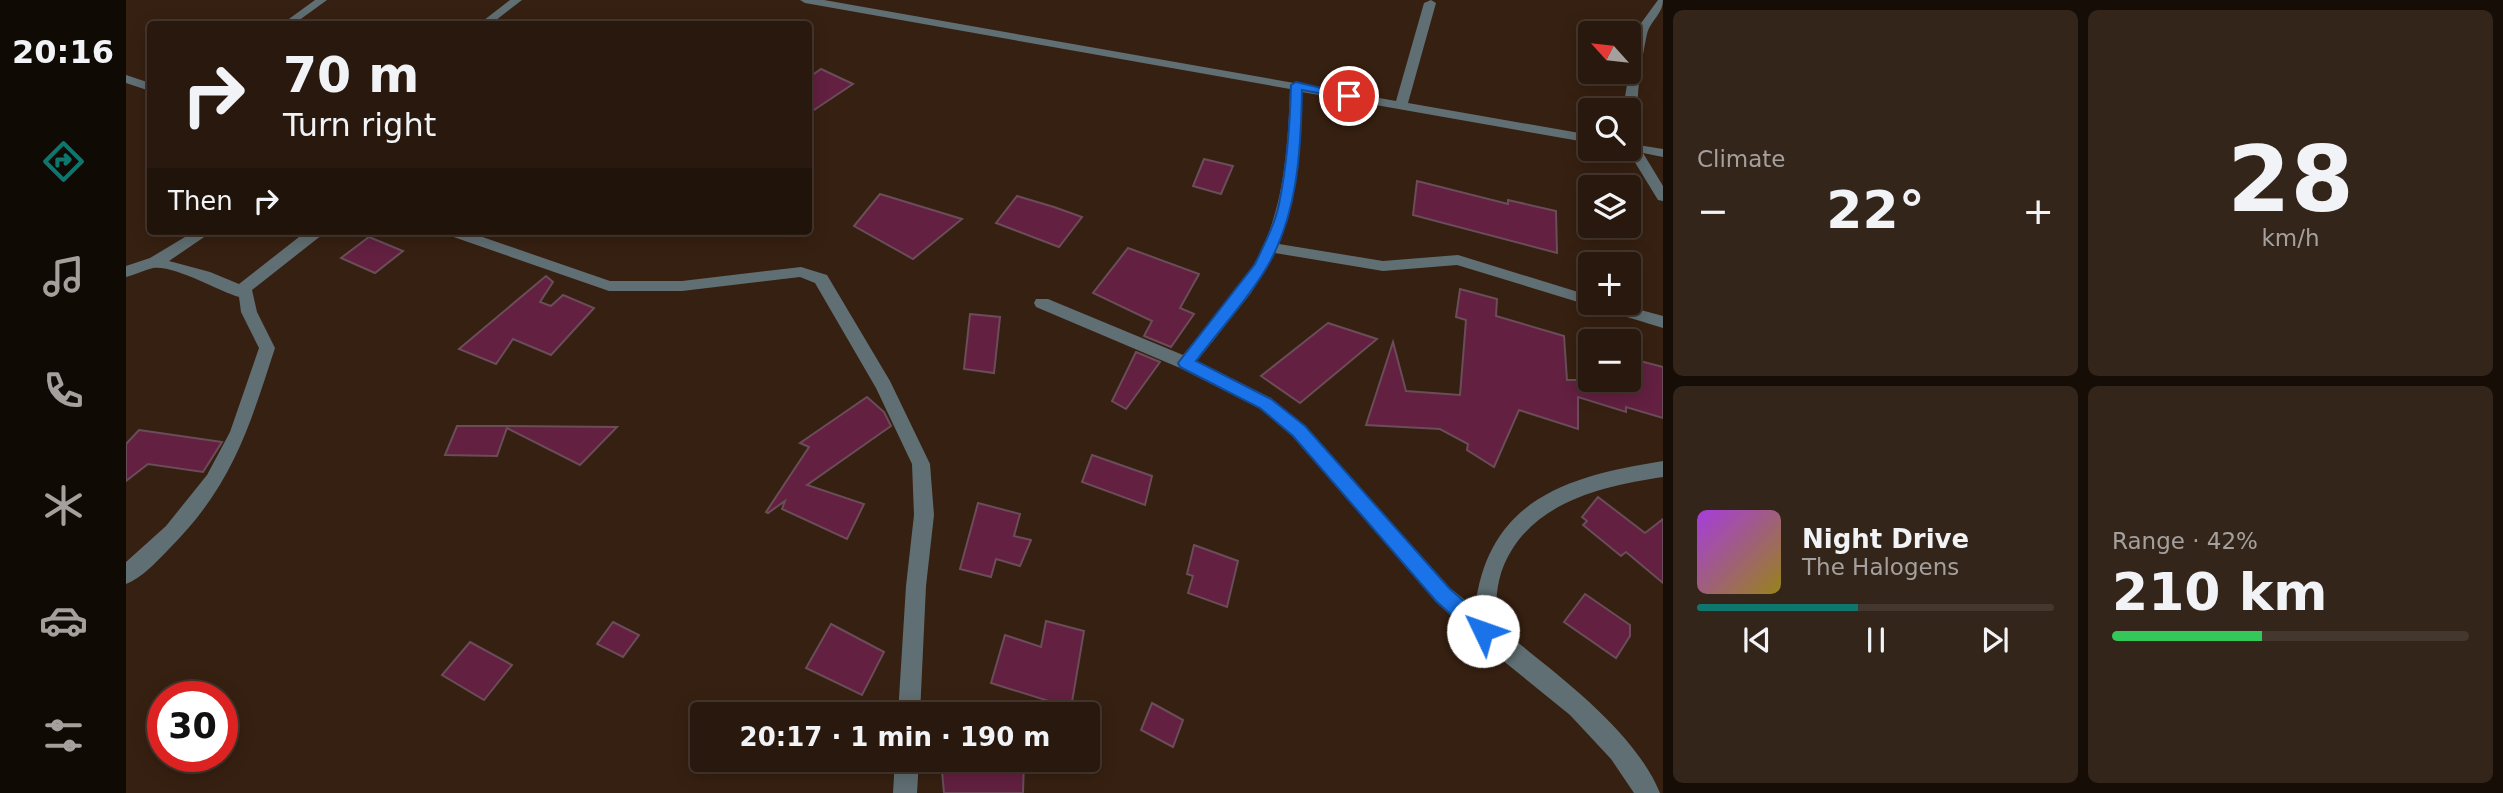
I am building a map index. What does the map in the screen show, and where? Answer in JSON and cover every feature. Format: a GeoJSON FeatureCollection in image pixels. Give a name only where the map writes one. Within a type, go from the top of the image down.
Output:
{"type":"FeatureCollection","features":[{"type":"Feature","properties":{"kind":"street"},"geometry":{"type":"LineString","coordinates":[[292,21],[323,0]]}},
{"type":"Feature","properties":{"kind":"street"},"geometry":{"type":"LineString","coordinates":[[488,21],[517,0]]}},
{"type":"Feature","properties":{"kind":"street"},"geometry":{"type":"LineString","coordinates":[[805,0],[1578,137]]}},
{"type":"Feature","properties":{"kind":"street"},"geometry":{"type":"LineString","coordinates":[[1630,98],[1642,30],[1663,1]]}},
{"type":"Feature","properties":{"kind":"street"},"geometry":{"type":"LineString","coordinates":[[1401,106],[1426,25],[1430,3]]}},
{"type":"Feature","properties":{"kind":"street"},"geometry":{"type":"LineString","coordinates":[[126,79],[147,87]]}},
{"type":"Feature","properties":{"kind":"street"},"geometry":{"type":"LineString","coordinates":[[1186,363],[1261,266],[1270,247],[1286,206],[1296,119],[1296,85]]}},
{"type":"Feature","properties":{"kind":"street"},"geometry":{"type":"LineString","coordinates":[[1641,149],[1663,153]]}},
{"type":"Feature","properties":{"kind":"street"},"geometry":{"type":"LineString","coordinates":[[1640,161],[1663,197]]}},
{"type":"Feature","properties":{"kind":"street"},"geometry":{"type":"LineString","coordinates":[[126,272],[155,262],[199,235]]}},
{"type":"Feature","properties":{"kind":"street"},"geometry":{"type":"LineString","coordinates":[[239,292],[313,235]]}},
{"type":"Feature","properties":{"kind":"street"},"geometry":{"type":"LineString","coordinates":[[462,235],[609,286],[682,286],[801,272],[821,279],[884,386],[921,464],[925,515],[916,586],[910,702]]}},
{"type":"Feature","properties":{"kind":"street"},"geometry":{"type":"LineString","coordinates":[[1270,247],[1383,266],[1458,260],[1578,297]]}},
{"type":"Feature","properties":{"kind":"street"},"geometry":{"type":"LineString","coordinates":[[126,575],[182,522],[216,478],[234,445],[267,348],[249,312],[246,293],[205,276],[155,262]]}},
{"type":"Feature","properties":{"kind":"street"},"geometry":{"type":"LineString","coordinates":[[1042,303],[1186,363],[1265,403],[1299,431],[1443,595],[1483,631],[1529,664],[1578,708],[1619,751],[1648,793]]}},
{"type":"Feature","properties":{"kind":"street"},"geometry":{"type":"LineString","coordinates":[[1638,315],[1663,322]]}},
{"type":"Feature","properties":{"kind":"street"},"geometry":{"type":"LineString","coordinates":[[1483,631],[1494,562],[1523,520],[1573,488],[1663,469]]}},
{"type":"Feature","properties":{"kind":"street"},"geometry":{"type":"LineString","coordinates":[[905,793],[906,772]]}},
{"type":"Feature","properties":{"kind":"building"},"geometry":{"type":"Polygon","coordinates":[[[821,69],[853,84],[812,111],[812,75],[821,69]]]}},
{"type":"Feature","properties":{"kind":"building"},"geometry":{"type":"Polygon","coordinates":[[[1204,159],[1233,166],[1221,194],[1193,186],[1204,159]]]}},
{"type":"Feature","properties":{"kind":"building"},"geometry":{"type":"Polygon","coordinates":[[[1417,181],[1508,204],[1508,200],[1556,211],[1557,253],[1413,215],[1417,181]]]}},
{"type":"Feature","properties":{"kind":"building"},"geometry":{"type":"Polygon","coordinates":[[[880,194],[962,219],[913,259],[854,226],[880,194]]]}},
{"type":"Feature","properties":{"kind":"building"},"geometry":{"type":"Polygon","coordinates":[[[1017,196],[1082,217],[1059,247],[996,223],[1017,196]]]}},
{"type":"Feature","properties":{"kind":"building"},"geometry":{"type":"Polygon","coordinates":[[[369,237],[403,251],[375,273],[341,258],[369,237]]]}},
{"type":"Feature","properties":{"kind":"building"},"geometry":{"type":"Polygon","coordinates":[[[1128,248],[1199,274],[1180,308],[1194,314],[1171,347],[1144,336],[1152,321],[1093,293],[1128,248]]]}},
{"type":"Feature","properties":{"kind":"building"},"geometry":{"type":"Polygon","coordinates":[[[546,276],[553,282],[540,302],[551,306],[563,295],[594,308],[551,355],[513,339],[496,364],[459,349],[546,276]]]}},
{"type":"Feature","properties":{"kind":"building"},"geometry":{"type":"Polygon","coordinates":[[[1460,289],[1497,299],[1496,316],[1564,336],[1567,380],[1578,380],[1578,392],[1641,392],[1641,361],[1663,367],[1663,418],[1626,407],[1626,412],[1578,397],[1578,429],[1519,410],[1494,467],[1467,450],[1468,444],[1440,429],[1366,425],[1393,342],[1406,391],[1460,395],[1466,320],[1456,317],[1460,289]]]}},
{"type":"Feature","properties":{"kind":"building"},"geometry":{"type":"Polygon","coordinates":[[[970,314],[1000,317],[994,373],[964,369],[970,314]]]}},
{"type":"Feature","properties":{"kind":"building"},"geometry":{"type":"Polygon","coordinates":[[[1328,323],[1377,339],[1300,403],[1261,376],[1328,323]]]}},
{"type":"Feature","properties":{"kind":"building"},"geometry":{"type":"Polygon","coordinates":[[[1136,352],[1160,362],[1126,409],[1112,401],[1136,352]]]}},
{"type":"Feature","properties":{"kind":"building"},"geometry":{"type":"Polygon","coordinates":[[[867,397],[884,412],[891,426],[807,485],[864,504],[847,539],[782,509],[785,501],[766,512],[809,447],[800,443],[867,397]]]}},
{"type":"Feature","properties":{"kind":"building"},"geometry":{"type":"Polygon","coordinates":[[[457,426],[617,427],[580,465],[507,428],[497,456],[445,455],[457,426]]]}},
{"type":"Feature","properties":{"kind":"building"},"geometry":{"type":"Polygon","coordinates":[[[139,430],[222,442],[203,472],[148,464],[126,481],[126,444],[139,430]]]}},
{"type":"Feature","properties":{"kind":"building"},"geometry":{"type":"Polygon","coordinates":[[[1092,455],[1152,476],[1145,505],[1082,482],[1092,455]]]}},
{"type":"Feature","properties":{"kind":"building"},"geometry":{"type":"Polygon","coordinates":[[[1598,497],[1645,533],[1663,519],[1663,583],[1626,552],[1621,556],[1583,525],[1587,521],[1582,517],[1598,497]]]}},
{"type":"Feature","properties":{"kind":"building"},"geometry":{"type":"Polygon","coordinates":[[[978,503],[1020,514],[1014,536],[1031,540],[1020,566],[996,559],[991,577],[960,569],[978,503]]]}},
{"type":"Feature","properties":{"kind":"building"},"geometry":{"type":"Polygon","coordinates":[[[1194,545],[1238,561],[1227,607],[1188,593],[1193,576],[1187,574],[1194,545]]]}},
{"type":"Feature","properties":{"kind":"building"},"geometry":{"type":"Polygon","coordinates":[[[1585,594],[1630,625],[1630,636],[1616,658],[1564,622],[1585,594]]]}},
{"type":"Feature","properties":{"kind":"building"},"geometry":{"type":"Polygon","coordinates":[[[1046,621],[1084,631],[1072,702],[1052,702],[991,683],[1005,635],[1041,647],[1046,621]]]}},
{"type":"Feature","properties":{"kind":"building"},"geometry":{"type":"Polygon","coordinates":[[[613,622],[639,635],[623,657],[597,644],[613,622]]]}},
{"type":"Feature","properties":{"kind":"building"},"geometry":{"type":"Polygon","coordinates":[[[831,624],[884,652],[862,695],[806,668],[831,624]]]}},
{"type":"Feature","properties":{"kind":"building"},"geometry":{"type":"Polygon","coordinates":[[[470,642],[512,665],[484,700],[442,675],[470,642]]]}},
{"type":"Feature","properties":{"kind":"building"},"geometry":{"type":"Polygon","coordinates":[[[1152,703],[1183,720],[1173,747],[1141,730],[1152,703]]]}},
{"type":"Feature","properties":{"kind":"building"},"geometry":{"type":"Polygon","coordinates":[[[942,772],[1024,772],[1023,793],[944,793],[942,772]]]}},
{"type":"Feature","properties":{"kind":"route"},"geometry":{"type":"LineString","coordinates":[[1349,96],[1296,85],[1296,119],[1286,206],[1270,247],[1261,266],[1186,363],[1265,403],[1299,431],[1443,595],[1483,631]]}}]}
